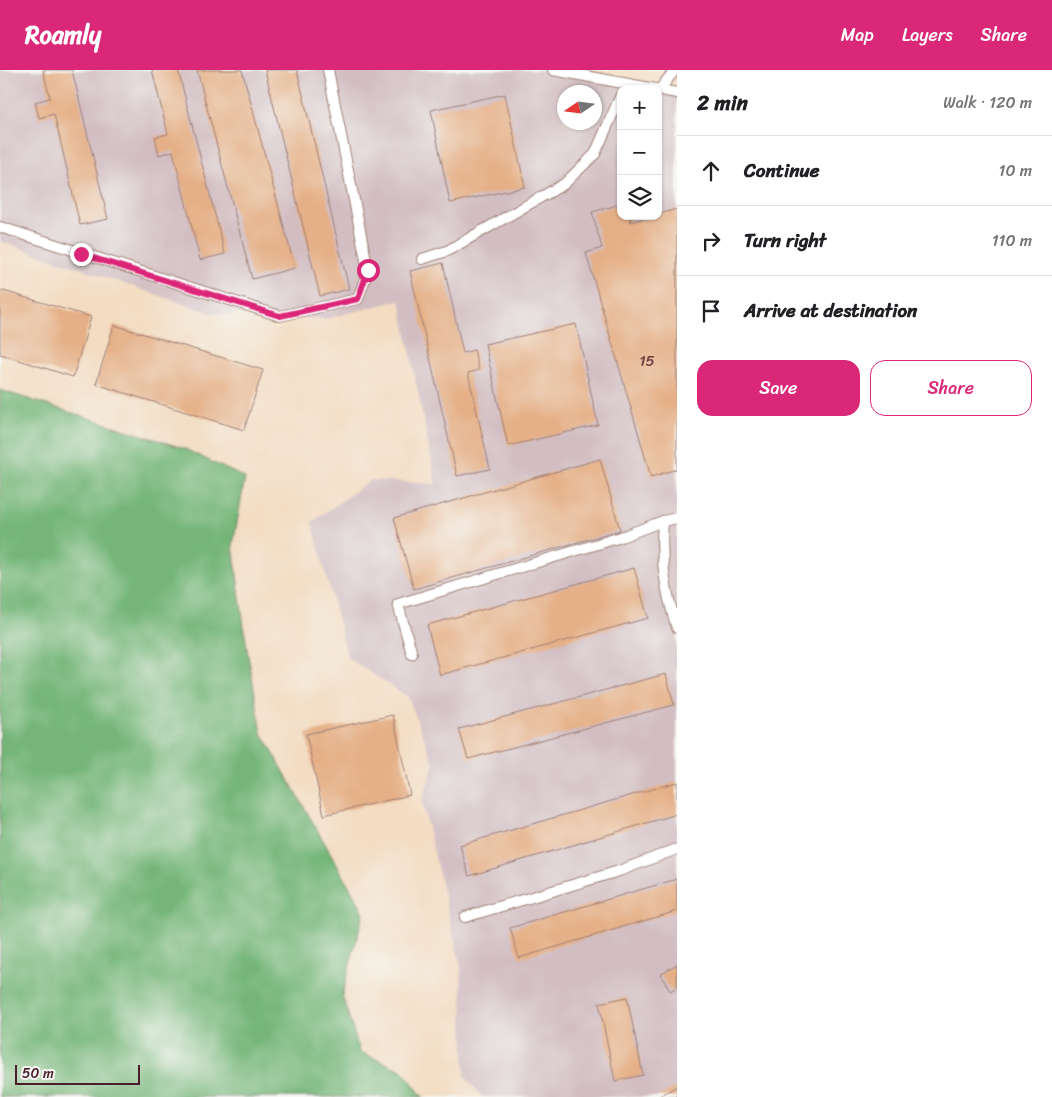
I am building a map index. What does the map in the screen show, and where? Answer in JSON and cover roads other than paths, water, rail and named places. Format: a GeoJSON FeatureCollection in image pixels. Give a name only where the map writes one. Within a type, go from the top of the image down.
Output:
{"type":"FeatureCollection","features":[{"type":"Feature","properties":{"kind":"lane"},"geometry":{"type":"LineString","coordinates":[[0,228],[280,316],[358,299],[368,270],[328,70]]}},
{"type":"Feature","properties":{"kind":"lane"},"geometry":{"type":"LineString","coordinates":[[553,70],[620,85]]}},
{"type":"Feature","properties":{"kind":"lane"},"geometry":{"type":"LineString","coordinates":[[662,86],[675,70]]}},
{"type":"Feature","properties":{"kind":"lane"},"geometry":{"type":"LineString","coordinates":[[662,89],[677,93]]}},
{"type":"Feature","properties":{"kind":"lane"},"geometry":{"type":"LineString","coordinates":[[422,259],[447,251],[564,184],[595,154],[617,104]]}},
{"type":"Feature","properties":{"kind":"lane"},"geometry":{"type":"LineString","coordinates":[[412,654],[398,604],[621,537],[663,521],[677,518]]}},
{"type":"Feature","properties":{"kind":"lane"},"geometry":{"type":"LineString","coordinates":[[663,521],[661,542],[666,592],[677,628]]}},
{"type":"Feature","properties":{"kind":"lane"},"geometry":{"type":"LineString","coordinates":[[465,917],[619,871],[677,849]]}}]}
